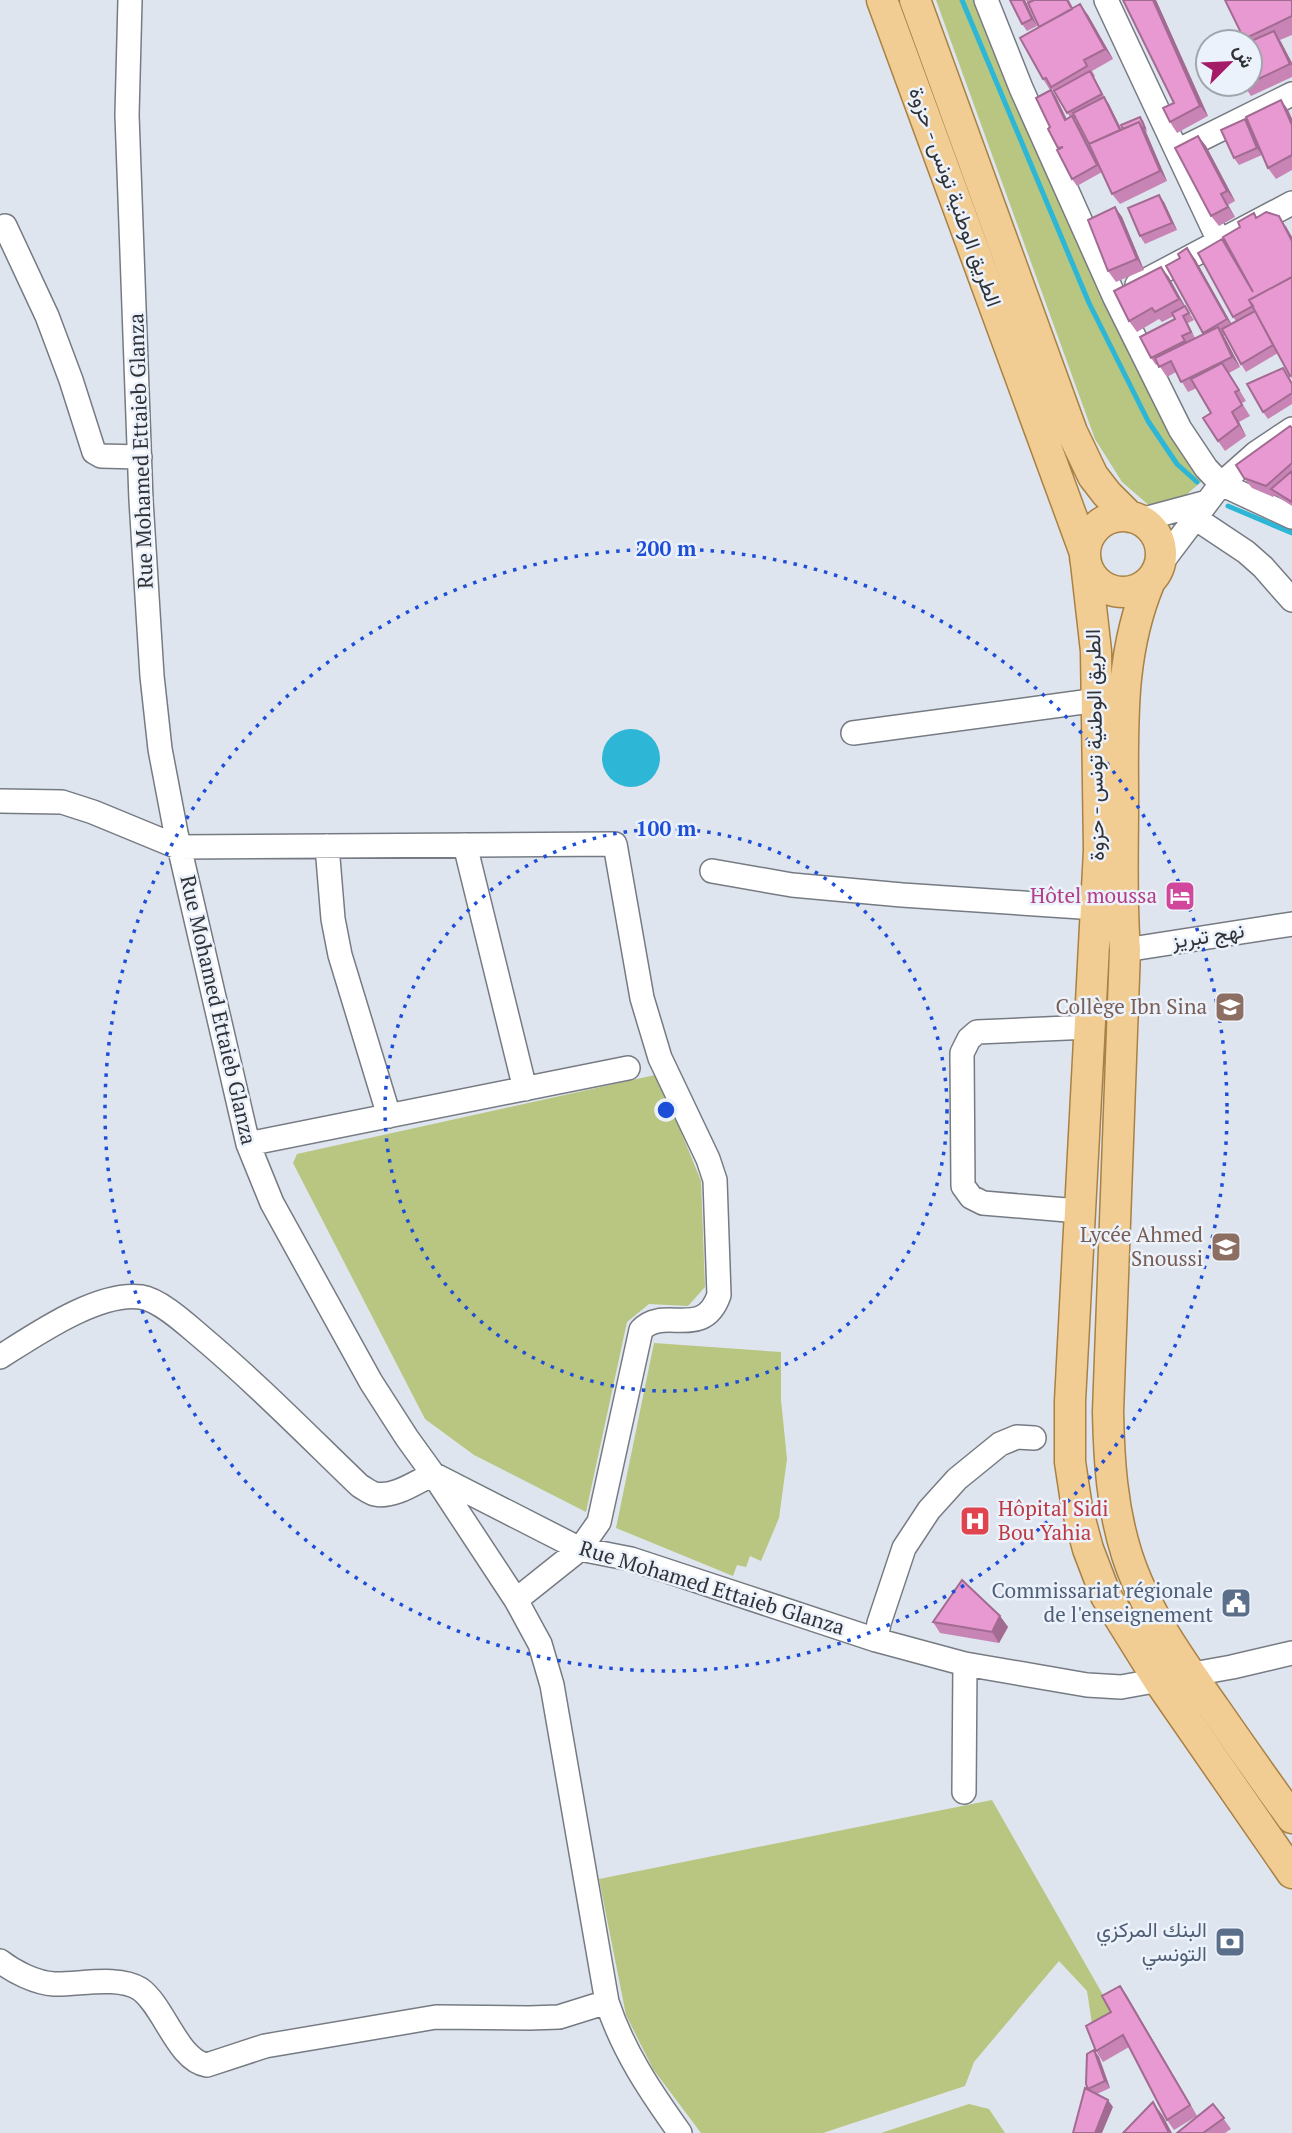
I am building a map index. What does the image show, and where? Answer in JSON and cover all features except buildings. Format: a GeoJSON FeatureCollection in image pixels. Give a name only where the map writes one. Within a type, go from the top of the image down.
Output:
{"type":"FeatureCollection","features":[{"type":"Feature","properties":{"kind":"main road","name":"الطريق الوطنية تونس - حزوة"},"geometry":{"type":"LineString","coordinates":[[882,0],[1085,558],[1097,651],[1098,700],[1110,852],[1121,905],[1125,950],[1108,1412],[1112,1492],[1120,1530],[1137,1583],[1159,1623],[1190,1674],[1292,1818]]}},
{"type":"Feature","properties":{"kind":"main road","name":"الطريق الوطنية تونس - حزوة"},"geometry":{"type":"LineString","coordinates":[[915,0],[1072,432],[1093,476],[1107,494],[1135,519]]}},
{"type":"Feature","properties":{"kind":"main road"},"geometry":{"type":"LineString","coordinates":[[974,249],[1002,237]]}},
{"type":"Feature","properties":{"kind":"main road"},"geometry":{"type":"LineString","coordinates":[[1117,516],[1135,519],[1149,527],[1160,545],[1154,574],[1141,588],[1130,592],[1108,589],[1090,574],[1085,558],[1088,540],[1094,529],[1105,521],[1117,516]]}},
{"type":"Feature","properties":{"kind":"main road","name":"الطريق الوطنية تونس - حزوة"},"geometry":{"type":"LineString","coordinates":[[1154,574],[1140,605],[1127,660],[1110,852],[1096,908],[1070,1401],[1070,1462],[1077,1508],[1088,1549],[1106,1597],[1159,1681],[1292,1873]]}},
{"type":"Feature","properties":{"kind":"street","name":"Rue Mohamed Ettaieb Glanza"},"geometry":{"type":"LineString","coordinates":[[130,0],[127,115],[140,457],[152,676],[160,749],[178,847],[248,1144],[272,1203],[371,1382],[433,1474],[580,1549],[631,1559],[876,1640],[965,1664],[1087,1685],[1121,1687],[1292,1653]]}},
{"type":"Feature","properties":{"kind":"street"},"geometry":{"type":"LineString","coordinates":[[986,0],[1021,88],[1115,298],[1180,429],[1206,468],[1208,501],[1246,552],[1292,600]]}},
{"type":"Feature","properties":{"kind":"street"},"geometry":{"type":"LineString","coordinates":[[1106,0],[1219,241]]}},
{"type":"Feature","properties":{"kind":"street"},"geometry":{"type":"LineString","coordinates":[[1177,151],[1292,94]]}},
{"type":"Feature","properties":{"kind":"street"},"geometry":{"type":"LineString","coordinates":[[1115,298],[1219,241],[1290,209]]}},
{"type":"Feature","properties":{"kind":"street"},"geometry":{"type":"LineString","coordinates":[[5,226],[47,316],[94,452],[101,457],[140,457]]}},
{"type":"Feature","properties":{"kind":"street"},"geometry":{"type":"LineString","coordinates":[[1154,574],[1208,501],[1256,453],[1292,429]]}},
{"type":"Feature","properties":{"kind":"street"},"geometry":{"type":"LineString","coordinates":[[1135,519],[1208,501],[1292,517]]}},
{"type":"Feature","properties":{"kind":"street"},"geometry":{"type":"LineString","coordinates":[[853,733],[1098,700]]}},
{"type":"Feature","properties":{"kind":"street"},"geometry":{"type":"LineString","coordinates":[[0,801],[62,802],[178,847],[615,844],[642,998],[649,1022],[660,1058],[708,1159],[715,1180],[719,1294],[716,1304],[701,1318],[691,1321],[655,1321],[641,1330],[598,1522],[580,1549],[516,1600]]}},
{"type":"Feature","properties":{"kind":"street"},"geometry":{"type":"LineString","coordinates":[[465,845],[525,1089]]}},
{"type":"Feature","properties":{"kind":"street"},"geometry":{"type":"LineString","coordinates":[[327,846],[333,919],[341,955],[389,1116]]}},
{"type":"Feature","properties":{"kind":"street"},"geometry":{"type":"LineString","coordinates":[[712,871],[792,885],[1096,908]]}},
{"type":"Feature","properties":{"kind":"street","name":"نهج تبريز"},"geometry":{"type":"LineString","coordinates":[[1125,950],[1292,924]]}},
{"type":"Feature","properties":{"kind":"street"},"geometry":{"type":"LineString","coordinates":[[1079,1211],[983,1203],[971,1198],[963,1185],[962,1054],[969,1039],[977,1032],[1090,1027]]}},
{"type":"Feature","properties":{"kind":"street"},"geometry":{"type":"LineString","coordinates":[[248,1144],[628,1068]]}},
{"type":"Feature","properties":{"kind":"street"},"geometry":{"type":"LineString","coordinates":[[0,1357],[82,1308],[123,1298],[141,1297],[153,1301],[181,1320],[233,1363],[360,1486],[373,1494],[397,1491],[433,1474],[516,1600],[540,1644],[552,1685],[607,2002],[616,2030],[632,2061],[680,2133]]}},
{"type":"Feature","properties":{"kind":"street"},"geometry":{"type":"LineString","coordinates":[[876,1640],[904,1548],[929,1510],[957,1479],[1000,1444],[1017,1437],[1034,1438]]}},
{"type":"Feature","properties":{"kind":"street"},"geometry":{"type":"LineString","coordinates":[[964,1792],[965,1664]]}},
{"type":"Feature","properties":{"kind":"street"},"geometry":{"type":"LineString","coordinates":[[0,1961],[8,1968],[52,1984],[96,1981],[139,1988],[190,2057],[207,2065],[265,2046],[436,2017],[559,2017],[607,2002]]}},
{"type":"Feature","properties":{"kind":"green space"},"geometry":{"type":"Polygon","coordinates":[[[936,0],[976,0],[1209,475],[1178,502],[1151,507],[1122,482],[1095,439],[936,0]]]}},
{"type":"Feature","properties":{"kind":"green space"},"geometry":{"type":"Polygon","coordinates":[[[655,1075],[701,1181],[705,1287],[688,1306],[649,1304],[627,1322],[586,1512],[474,1455],[425,1419],[293,1163],[297,1154],[655,1075]]]}},
{"type":"Feature","properties":{"kind":"green space"},"geometry":{"type":"Polygon","coordinates":[[[654,1343],[781,1352],[781,1400],[787,1459],[779,1518],[761,1561],[750,1556],[746,1567],[737,1565],[733,1576],[616,1528],[654,1343]]]}},
{"type":"Feature","properties":{"kind":"green space"},"geometry":{"type":"Polygon","coordinates":[[[992,1800],[1119,2023],[1094,2037],[1087,1991],[1059,1961],[974,2062],[965,2086],[823,2133],[701,2133],[653,2069],[626,2015],[599,1879],[992,1800]]]}},
{"type":"Feature","properties":{"kind":"green space"},"geometry":{"type":"Polygon","coordinates":[[[969,2104],[989,2109],[1005,2133],[881,2133],[969,2104]]]}},
{"type":"Feature","properties":{"kind":"water"},"geometry":{"type":"Polygon","coordinates":[[[625,729],[637,729],[652,737],[660,752],[660,764],[652,779],[637,787],[625,787],[610,779],[602,764],[602,752],[610,737],[625,729]]]}},
{"type":"Feature","properties":{"kind":"waterway"},"geometry":{"type":"LineString","coordinates":[[962,0],[1089,303],[1148,421],[1177,464],[1197,482]]}},
{"type":"Feature","properties":{"kind":"waterway"},"geometry":{"type":"LineString","coordinates":[[1228,506],[1292,533]]}},
{"type":"Feature","properties":{"kind":"place","name":"Hôtel moussa"},"geometry":{"type":"Point","coordinates":[1180,896]}},
{"type":"Feature","properties":{"kind":"place","name":"Collège Ibn Sina"},"geometry":{"type":"Point","coordinates":[1230,1007]}},
{"type":"Feature","properties":{"kind":"place","name":"Lycée Ahmed Snoussi"},"geometry":{"type":"Point","coordinates":[1226,1247]}},
{"type":"Feature","properties":{"kind":"place","name":"Hôpital Sidi Bou Yahia"},"geometry":{"type":"Point","coordinates":[975,1521]}},
{"type":"Feature","properties":{"kind":"place","name":"Commissariat régionale de l'enseignement"},"geometry":{"type":"Point","coordinates":[1236,1603]}},
{"type":"Feature","properties":{"kind":"place","name":"البنك المركزي التونسي"},"geometry":{"type":"Point","coordinates":[1230,1942]}}]}
